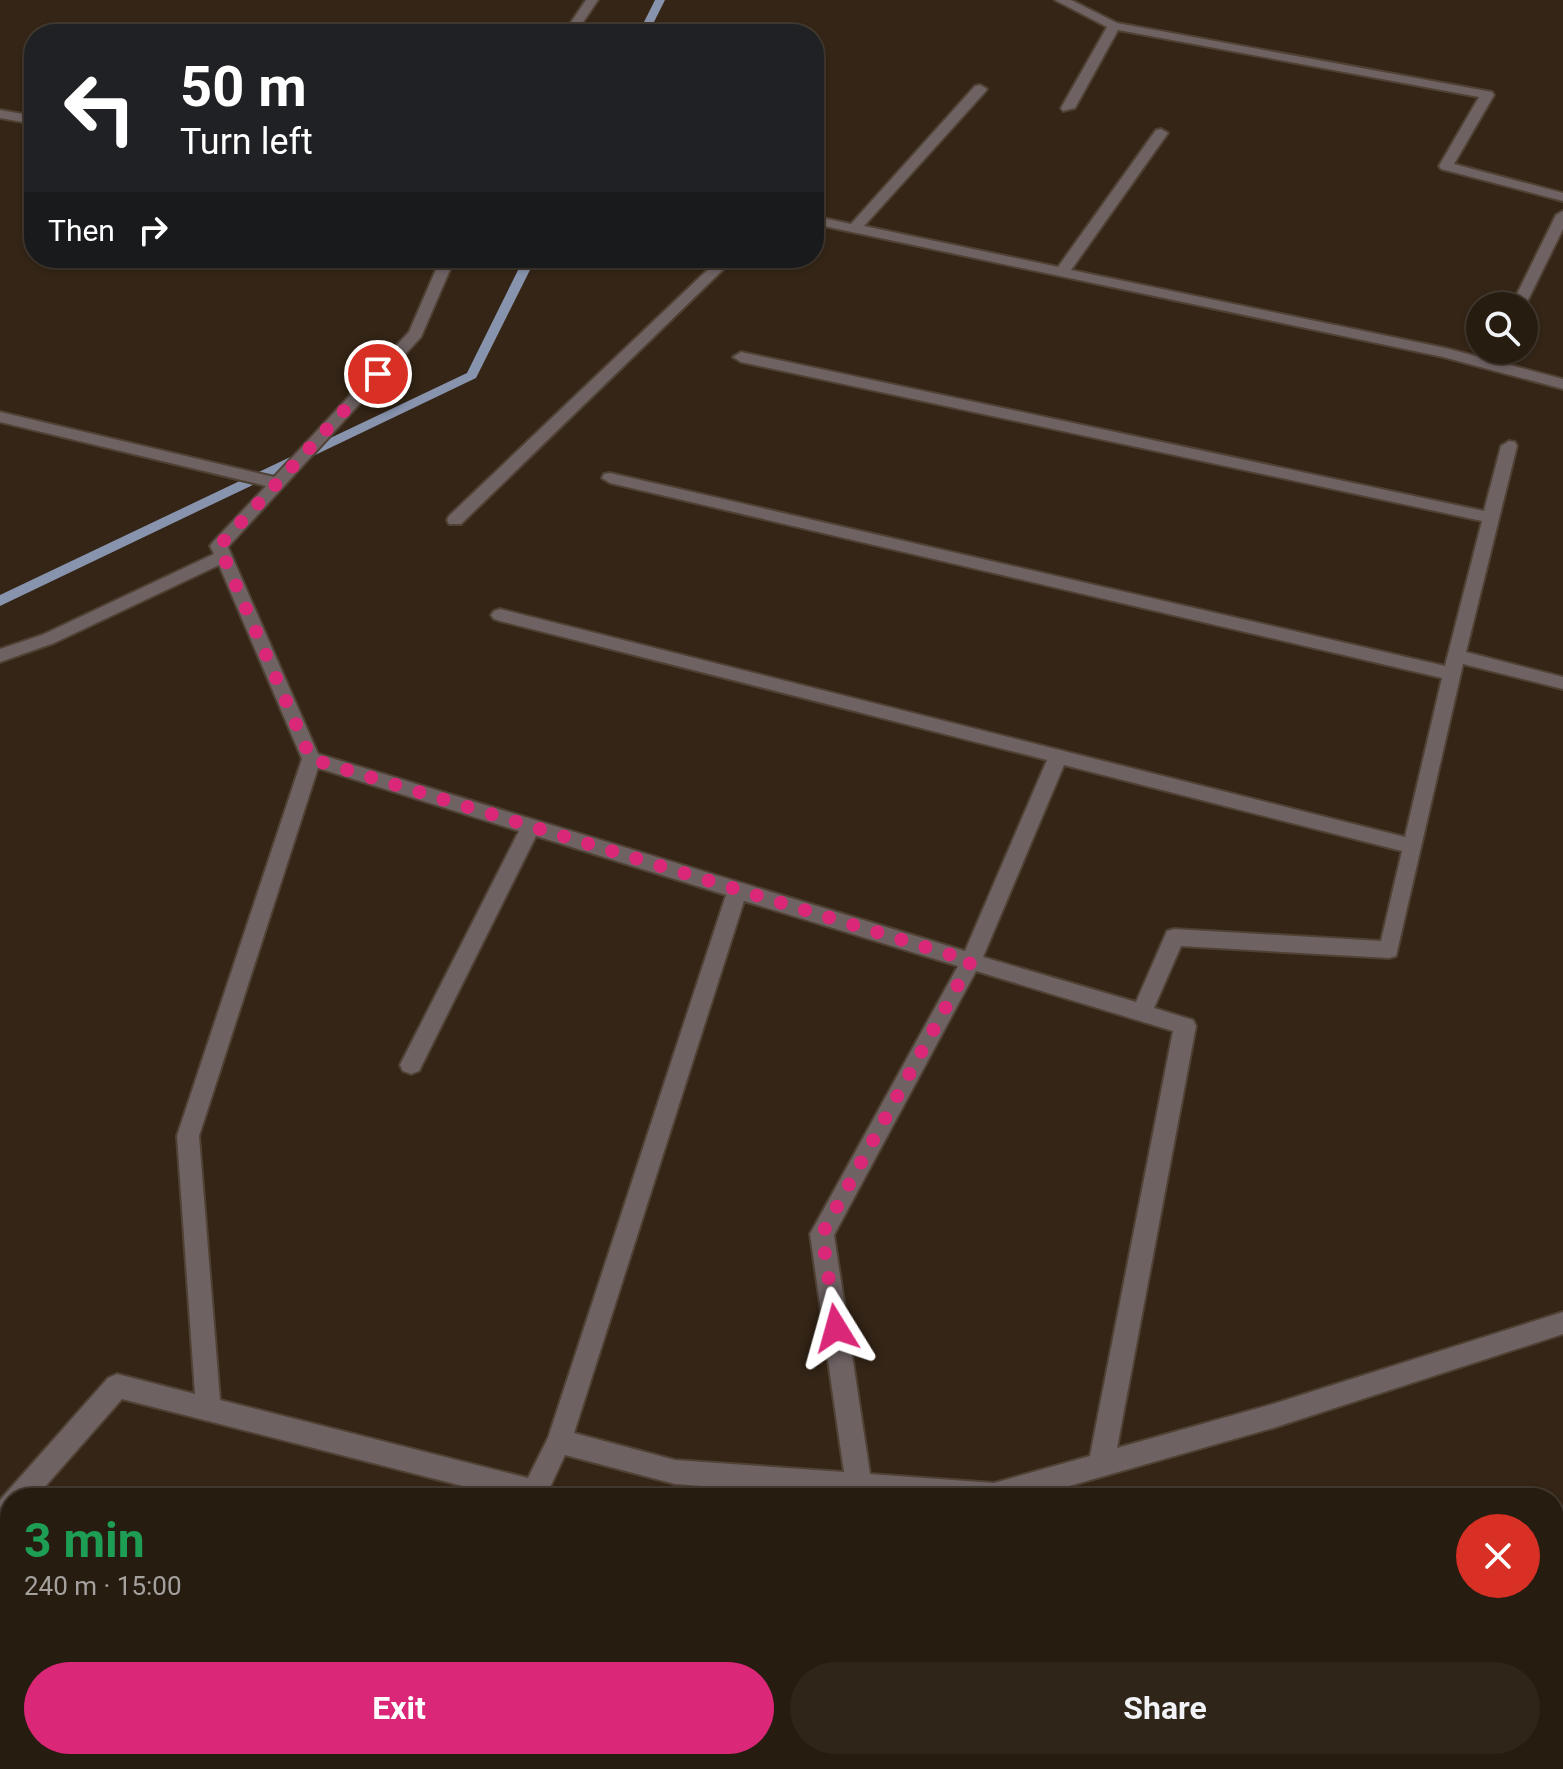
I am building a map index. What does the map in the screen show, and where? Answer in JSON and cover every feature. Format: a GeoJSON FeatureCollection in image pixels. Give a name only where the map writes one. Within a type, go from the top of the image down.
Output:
{"type":"FeatureCollection","features":[{"type":"Feature","properties":{"kind":"street"},"geometry":{"type":"LineString","coordinates":[[576,24],[592,0]]}},
{"type":"Feature","properties":{"kind":"street"},"geometry":{"type":"LineString","coordinates":[[1061,0],[1114,26],[1487,95],[1446,166],[1563,197]]}},
{"type":"Feature","properties":{"kind":"street"},"geometry":{"type":"LineString","coordinates":[[1068,108],[1114,26]]}},
{"type":"Feature","properties":{"kind":"street"},"geometry":{"type":"LineString","coordinates":[[854,229],[980,89]]}},
{"type":"Feature","properties":{"kind":"street"},"geometry":{"type":"LineString","coordinates":[[0,114],[24,118]]}},
{"type":"Feature","properties":{"kind":"street"},"geometry":{"type":"LineString","coordinates":[[1062,272],[1161,133]]}},
{"type":"Feature","properties":{"kind":"street"},"geometry":{"type":"LineString","coordinates":[[1525,292],[1563,215]]}},
{"type":"Feature","properties":{"kind":"street"},"geometry":{"type":"LineString","coordinates":[[824,222],[1466,352]]}},
{"type":"Feature","properties":{"kind":"street"},"geometry":{"type":"LineString","coordinates":[[208,1409],[188,1136],[311,759],[219,546],[416,334],[444,268]]}},
{"type":"Feature","properties":{"kind":"street"},"geometry":{"type":"LineString","coordinates":[[455,520],[718,268]]}},
{"type":"Feature","properties":{"kind":"street"},"geometry":{"type":"LineString","coordinates":[[741,357],[1491,518]]}},
{"type":"Feature","properties":{"kind":"street"},"geometry":{"type":"LineString","coordinates":[[1510,364],[1563,384]]}},
{"type":"Feature","properties":{"kind":"street"},"geometry":{"type":"LineString","coordinates":[[0,417],[276,482]]}},
{"type":"Feature","properties":{"kind":"street"},"geometry":{"type":"LineString","coordinates":[[1142,1012],[1174,937],[1389,950],[1453,665],[1509,446]]}},
{"type":"Feature","properties":{"kind":"street"},"geometry":{"type":"LineString","coordinates":[[610,478],[1453,665],[1563,683]]}},
{"type":"Feature","properties":{"kind":"street"},"geometry":{"type":"LineString","coordinates":[[0,656],[48,639],[223,556]]}},
{"type":"Feature","properties":{"kind":"street"},"geometry":{"type":"LineString","coordinates":[[500,615],[1412,846]]}},
{"type":"Feature","properties":{"kind":"street"},"geometry":{"type":"LineString","coordinates":[[859,1486],[822,1234],[971,961],[1058,757]]}},
{"type":"Feature","properties":{"kind":"street"},"geometry":{"type":"LineString","coordinates":[[311,759],[1185,1026],[1101,1464]]}},
{"type":"Feature","properties":{"kind":"street"},"geometry":{"type":"LineString","coordinates":[[411,1065],[531,827]]}},
{"type":"Feature","properties":{"kind":"street"},"geometry":{"type":"LineString","coordinates":[[536,1488],[559,1441],[737,891]]}},
{"type":"Feature","properties":{"kind":"street"},"geometry":{"type":"LineString","coordinates":[[1018,1488],[1273,1416],[1563,1323]]}},
{"type":"Feature","properties":{"kind":"street"},"geometry":{"type":"LineString","coordinates":[[27,1488],[117,1386],[507,1488]]}},
{"type":"Feature","properties":{"kind":"street"},"geometry":{"type":"LineString","coordinates":[[559,1441],[675,1472],[889,1488]]}},
{"type":"Feature","properties":{"kind":"waterway"},"geometry":{"type":"LineString","coordinates":[[648,24],[660,0]]}},
{"type":"Feature","properties":{"kind":"waterway"},"geometry":{"type":"LineString","coordinates":[[0,601],[472,375],[525,268]]}},
{"type":"Feature","properties":{"kind":"route"},"geometry":{"type":"LineString","coordinates":[[378,374],[219,546],[311,759],[971,961],[822,1234],[836,1328]]}}]}
